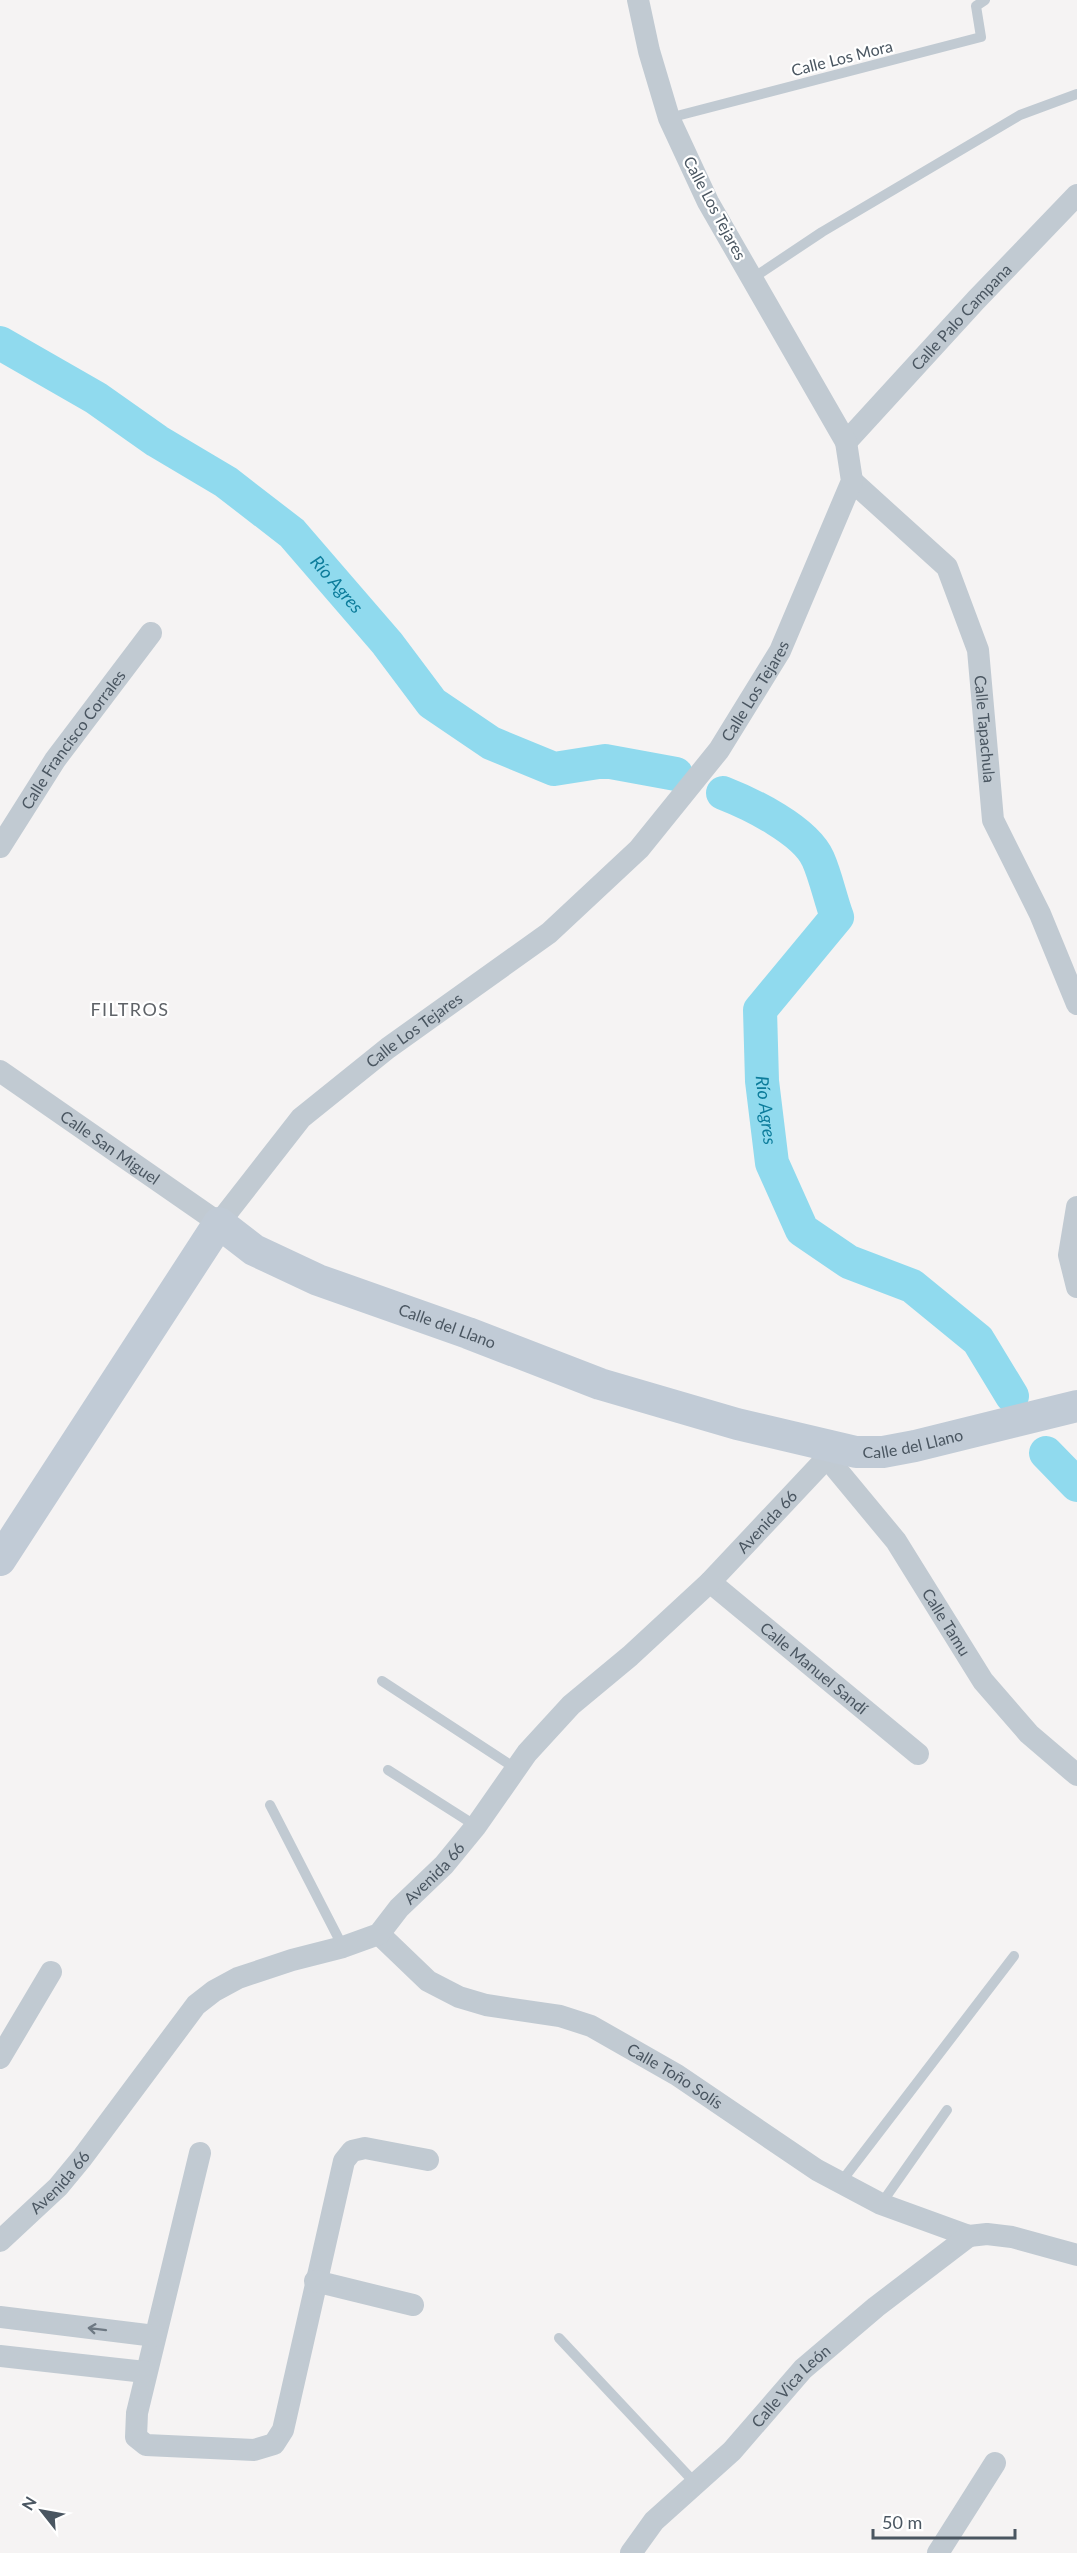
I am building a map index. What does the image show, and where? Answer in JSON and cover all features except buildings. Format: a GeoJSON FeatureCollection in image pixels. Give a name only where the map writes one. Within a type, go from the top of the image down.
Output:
{"type":"FeatureCollection","features":[{"type":"Feature","properties":{"kind":"main road","name":"Calle del Llano"},"geometry":{"type":"LineString","coordinates":[[219,1223],[254,1250],[318,1280],[468,1333],[600,1384],[832,1453],[883,1452],[1070,1407]]}},
{"type":"Feature","properties":{"kind":"main road"},"geometry":{"type":"LineString","coordinates":[[0,1560],[219,1223]]}},
{"type":"Feature","properties":{"kind":"street","name":"Calle Los Tejares"},"geometry":{"type":"LineString","coordinates":[[219,1223],[301,1118],[388,1048],[549,933],[639,849],[719,750],[780,651],[852,481],[846,442],[708,202],[669,118],[649,51],[639,0]]}},
{"type":"Feature","properties":{"kind":"street","name":"Calle Palo Campana"},"geometry":{"type":"LineString","coordinates":[[846,442],[976,300],[1077,195]]}},
{"type":"Feature","properties":{"kind":"street","name":"Calle Tapachula"},"geometry":{"type":"LineString","coordinates":[[852,481],[947,567],[978,650],[993,820],[1040,914],[1077,1004]]}},
{"type":"Feature","properties":{"kind":"street","name":"Calle Francisco Corrales"},"geometry":{"type":"LineString","coordinates":[[0,847],[56,760],[151,633]]}},
{"type":"Feature","properties":{"kind":"street","name":"Calle San Miguel"},"geometry":{"type":"LineString","coordinates":[[0,1071],[219,1223]]}},
{"type":"Feature","properties":{"kind":"street"},"geometry":{"type":"LineString","coordinates":[[1077,1206],[1069,1255],[1077,1287]]}},
{"type":"Feature","properties":{"kind":"street","name":"Avenida 66"},"geometry":{"type":"LineString","coordinates":[[0,2241],[58,2187],[196,2005],[238,1978],[379,1934],[399,1908],[444,1865],[476,1826],[515,1768],[571,1705],[630,1656],[711,1582],[832,1453]]}},
{"type":"Feature","properties":{"kind":"street","name":"Calle Tamu"},"geometry":{"type":"LineString","coordinates":[[832,1453],[896,1541],[983,1681],[1029,1734],[1077,1775]]}},
{"type":"Feature","properties":{"kind":"street","name":"Calle Manuel Sandí"},"geometry":{"type":"LineString","coordinates":[[711,1582],[918,1754]]}},
{"type":"Feature","properties":{"kind":"street","name":"Calle Toño Solís"},"geometry":{"type":"LineString","coordinates":[[379,1934],[428,1981],[459,1997],[486,2005],[560,2016],[591,2026],[677,2075],[817,2170],[880,2204],[969,2236]]}},
{"type":"Feature","properties":{"kind":"street"},"geometry":{"type":"LineString","coordinates":[[0,2058],[51,1972]]}},
{"type":"Feature","properties":{"kind":"street"},"geometry":{"type":"LineString","coordinates":[[200,2153],[145,2372],[137,2414],[136,2437],[146,2445],[254,2450],[274,2444],[283,2430],[344,2161],[352,2151],[365,2148],[428,2160]]}},
{"type":"Feature","properties":{"kind":"street"},"geometry":{"type":"LineString","coordinates":[[969,2236],[987,2234],[1012,2237],[1077,2255]]}},
{"type":"Feature","properties":{"kind":"street","name":"Calle Vica León"},"geometry":{"type":"LineString","coordinates":[[632,2553],[654,2522],[732,2451],[803,2370],[876,2307],[969,2236]]}},
{"type":"Feature","properties":{"kind":"street"},"geometry":{"type":"LineString","coordinates":[[315,2281],[413,2305]]}},
{"type":"Feature","properties":{"kind":"street"},"geometry":{"type":"LineString","coordinates":[[0,2317],[155,2336]]}},
{"type":"Feature","properties":{"kind":"street"},"geometry":{"type":"LineString","coordinates":[[0,2356],[145,2372]]}},
{"type":"Feature","properties":{"kind":"street"},"geometry":{"type":"LineString","coordinates":[[938,2553],[995,2463]]}},
{"type":"Feature","properties":{"kind":"lane","name":"Calle Los Mora"},"geometry":{"type":"LineString","coordinates":[[669,118],[981,38],[976,6],[985,0]]}},
{"type":"Feature","properties":{"kind":"lane"},"geometry":{"type":"LineString","coordinates":[[753,278],[822,232],[1020,115],[1077,94]]}},
{"type":"Feature","properties":{"kind":"lane"},"geometry":{"type":"LineString","coordinates":[[382,1681],[515,1768]]}},
{"type":"Feature","properties":{"kind":"lane"},"geometry":{"type":"LineString","coordinates":[[388,1770],[476,1826]]}},
{"type":"Feature","properties":{"kind":"lane"},"geometry":{"type":"LineString","coordinates":[[270,1805],[343,1947]]}},
{"type":"Feature","properties":{"kind":"lane"},"geometry":{"type":"LineString","coordinates":[[841,2182],[1014,1956]]}},
{"type":"Feature","properties":{"kind":"lane"},"geometry":{"type":"LineString","coordinates":[[880,2204],[947,2110]]}},
{"type":"Feature","properties":{"kind":"lane"},"geometry":{"type":"LineString","coordinates":[[559,2338],[696,2484]]}},
{"type":"Feature","properties":{"kind":"waterway","name":"Río Agres"},"geometry":{"type":"LineString","coordinates":[[0,343],[96,398],[157,441],[226,482],[292,533],[387,643],[432,703],[491,743],[554,769],[605,761],[676,774]]}},
{"type":"Feature","properties":{"kind":"waterway","name":"Río Agres"},"geometry":{"type":"LineString","coordinates":[[723,793],[776,819],[802,838],[818,859],[837,917],[760,1010],[762,1081],[772,1163],[802,1230],[849,1262],[912,1286],[978,1340],[1012,1396]]}},
{"type":"Feature","properties":{"kind":"waterway","name":"Río Agres"},"geometry":{"type":"LineString","coordinates":[[1046,1453],[1077,1485]]}},
{"type":"Feature","properties":{"kind":"district","name":"FILTROS"},"geometry":{"type":"Point","coordinates":[130,1010]}}]}
